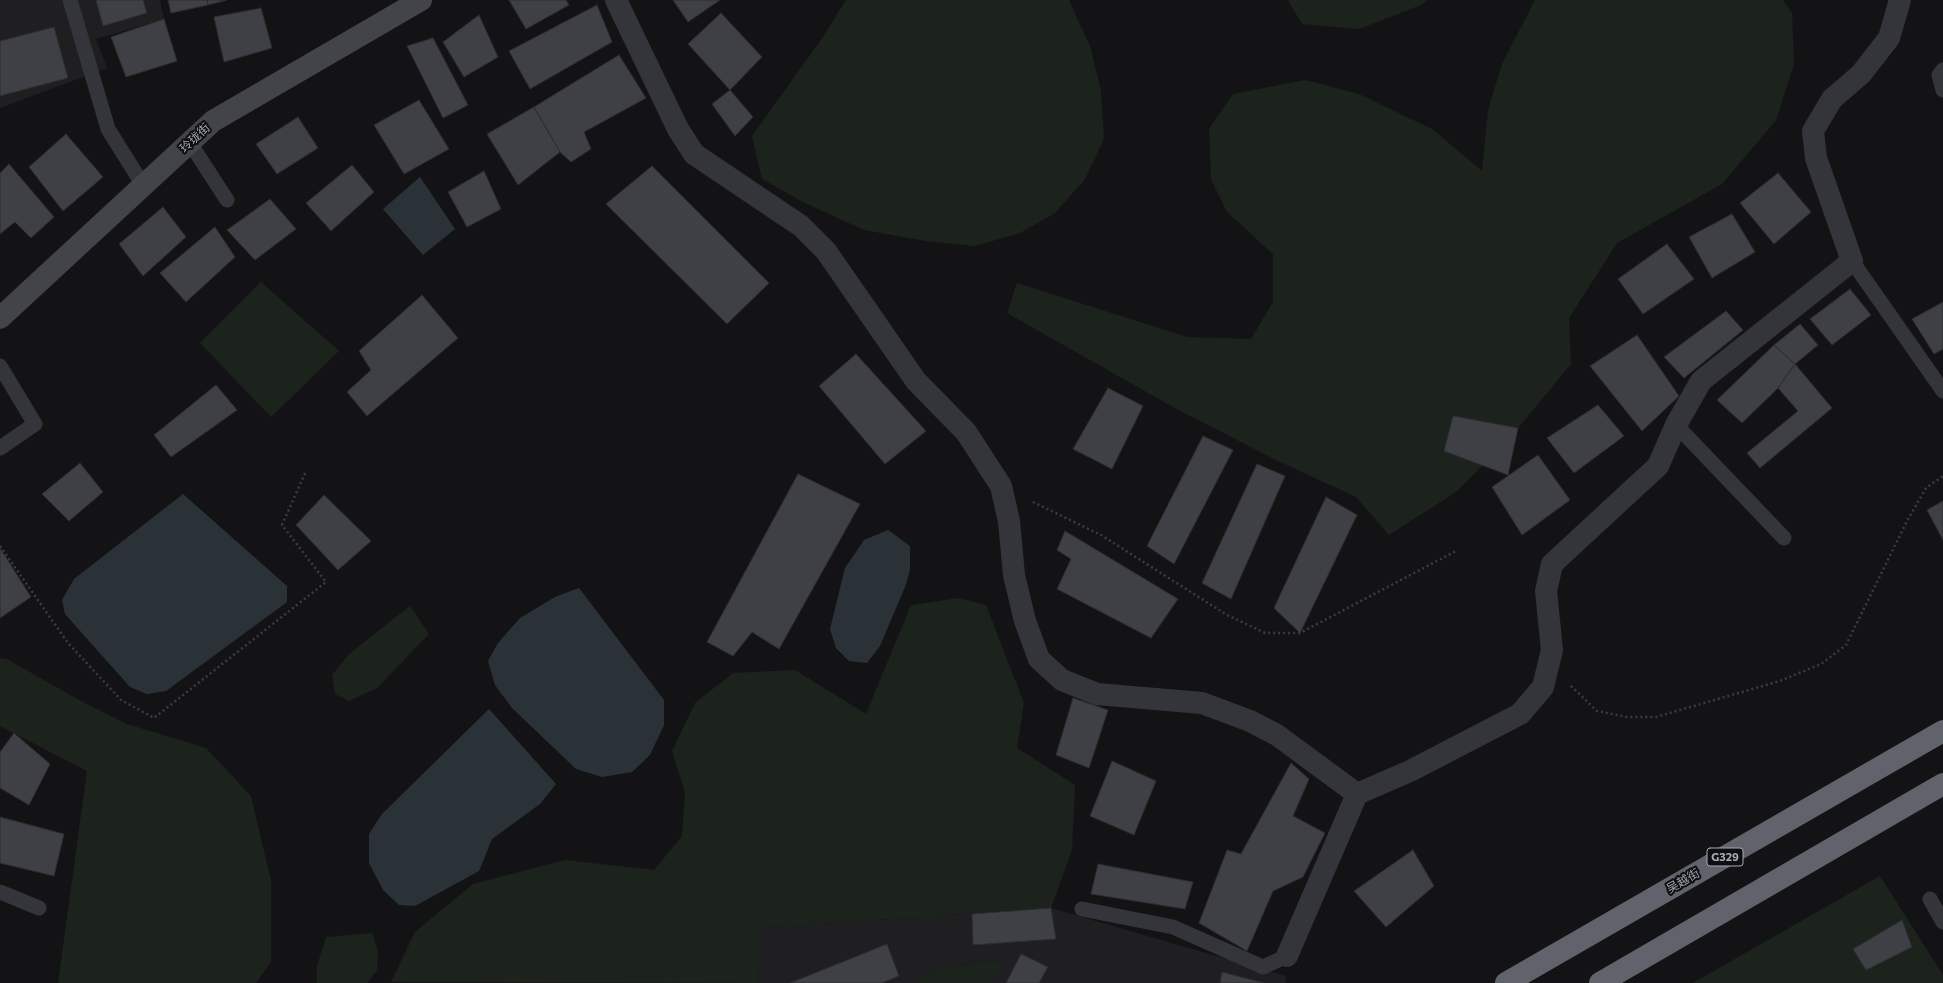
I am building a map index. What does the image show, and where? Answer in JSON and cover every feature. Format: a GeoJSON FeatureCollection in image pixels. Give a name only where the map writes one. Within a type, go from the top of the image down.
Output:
{"type":"FeatureCollection","features":[{"type":"Feature","properties":{"kind":"highway","name":"吴越街"},"geometry":{"type":"LineString","coordinates":[[1506,983],[1943,731]]}},
{"type":"Feature","properties":{"kind":"highway"},"geometry":{"type":"LineString","coordinates":[[1600,983],[1943,784]]}},
{"type":"Feature","properties":{"kind":"street","name":"玲珑街"},"geometry":{"type":"LineString","coordinates":[[0,318],[213,122],[396,6],[421,0]]}},
{"type":"Feature","properties":{"kind":"street"},"geometry":{"type":"LineString","coordinates":[[616,0],[678,129],[694,154],[801,226],[826,252],[916,382],[966,432],[1000,486],[1009,521],[1014,575],[1025,620],[1039,659],[1062,680],[1096,694],[1202,703],[1250,721],[1278,735],[1358,794]]}},
{"type":"Feature","properties":{"kind":"street"},"geometry":{"type":"LineString","coordinates":[[1287,956],[1358,794],[1410,771],[1520,714],[1543,686],[1552,650],[1546,591],[1552,564],[1658,466],[1676,425],[1701,382],[1852,261],[1816,158],[1813,131],[1832,99],[1861,74],[1889,38],[1900,0]]}},
{"type":"Feature","properties":{"kind":"lane"},"geometry":{"type":"LineString","coordinates":[[70,0],[108,129],[143,185]]}},
{"type":"Feature","properties":{"kind":"lane"},"geometry":{"type":"LineString","coordinates":[[1943,70],[1939,75],[1943,90]]}},
{"type":"Feature","properties":{"kind":"lane"},"geometry":{"type":"LineString","coordinates":[[190,143],[227,200]]}},
{"type":"Feature","properties":{"kind":"lane"},"geometry":{"type":"LineString","coordinates":[[1852,261],[1941,385]]}},
{"type":"Feature","properties":{"kind":"lane"},"geometry":{"type":"LineString","coordinates":[[0,366],[35,424],[0,448]]}},
{"type":"Feature","properties":{"kind":"lane"},"geometry":{"type":"LineString","coordinates":[[1676,425],[1784,538]]}},
{"type":"Feature","properties":{"kind":"lane"},"geometry":{"type":"LineString","coordinates":[[0,892],[39,908]]}},
{"type":"Feature","properties":{"kind":"lane"},"geometry":{"type":"LineString","coordinates":[[1930,899],[1943,922]]}},
{"type":"Feature","properties":{"kind":"lane"},"geometry":{"type":"LineString","coordinates":[[1082,909],[1173,927],[1263,967],[1287,956]]}},
{"type":"Feature","properties":{"kind":"path"},"geometry":{"type":"LineString","coordinates":[[0,546],[68,643],[121,700],[154,718],[326,582],[282,525],[306,470]]}},
{"type":"Feature","properties":{"kind":"path"},"geometry":{"type":"LineString","coordinates":[[1552,650],[1572,686],[1597,711],[1627,717],[1656,717],[1773,684],[1821,664],[1846,645],[1907,521],[1926,488],[1943,476]]}},
{"type":"Feature","properties":{"kind":"path"},"geometry":{"type":"LineString","coordinates":[[1000,486],[1101,535],[1227,615],[1266,633],[1300,633],[1456,551]]}},
{"type":"Feature","properties":{"kind":"shaded area"},"geometry":{"type":"Polygon","coordinates":[[[0,0],[160,0],[164,19],[96,39],[107,68],[0,108],[0,0]]]}},
{"type":"Feature","properties":{"kind":"shaded area"},"geometry":{"type":"Polygon","coordinates":[[[846,0],[1069,0],[1090,46],[1101,91],[1104,139],[1085,179],[1055,213],[1020,233],[975,246],[926,241],[864,230],[805,203],[762,179],[752,136],[821,40],[846,0]]]}},
{"type":"Feature","properties":{"kind":"shaded area"},"geometry":{"type":"Polygon","coordinates":[[[1288,0],[1427,0],[1421,5],[1359,29],[1302,24],[1288,0]]]}},
{"type":"Feature","properties":{"kind":"shaded area"},"geometry":{"type":"Polygon","coordinates":[[[1535,0],[1783,0],[1792,13],[1794,64],[1776,120],[1722,184],[1617,243],[1569,318],[1571,364],[1509,439],[1456,492],[1389,535],[1356,497],[1276,460],[1173,407],[1007,313],[1017,283],[1187,337],[1251,339],[1273,302],[1273,254],[1227,212],[1211,179],[1209,129],[1233,94],[1305,80],[1359,94],[1432,129],[1482,171],[1488,110],[1502,64],[1535,0]]]}},
{"type":"Feature","properties":{"kind":"shaded area"},"geometry":{"type":"Polygon","coordinates":[[[420,177],[455,229],[423,255],[383,209],[420,177]]]}},
{"type":"Feature","properties":{"kind":"shaded area"},"geometry":{"type":"Polygon","coordinates":[[[261,282],[339,351],[271,417],[200,343],[261,282]]]}},
{"type":"Feature","properties":{"kind":"shaded area"},"geometry":{"type":"Polygon","coordinates":[[[183,494],[287,586],[287,602],[166,691],[147,694],[130,687],[65,614],[62,600],[74,579],[183,494]]]}},
{"type":"Feature","properties":{"kind":"shaded area"},"geometry":{"type":"Polygon","coordinates":[[[888,530],[910,546],[910,570],[905,587],[880,646],[867,663],[849,661],[836,648],[830,629],[845,568],[864,540],[888,530]]]}},
{"type":"Feature","properties":{"kind":"shaded area"},"geometry":{"type":"Polygon","coordinates":[[[579,588],[664,700],[664,725],[650,755],[632,772],[602,777],[576,769],[512,708],[495,685],[488,661],[498,643],[520,618],[555,597],[579,588]]]}},
{"type":"Feature","properties":{"kind":"shaded area"},"geometry":{"type":"Polygon","coordinates":[[[959,598],[986,605],[1024,703],[1017,748],[1075,785],[1072,850],[1051,908],[761,928],[758,983],[391,982],[415,932],[473,884],[565,860],[654,870],[682,836],[685,792],[672,751],[695,703],[733,673],[795,670],[866,714],[911,605],[959,598]]]}},
{"type":"Feature","properties":{"kind":"shaded area"},"geometry":{"type":"Polygon","coordinates":[[[410,606],[429,634],[377,688],[349,701],[335,694],[332,675],[349,654],[410,606]]]}},
{"type":"Feature","properties":{"kind":"shaded area"},"geometry":{"type":"Polygon","coordinates":[[[0,658],[7,659],[79,700],[127,724],[206,748],[251,796],[271,881],[271,962],[256,983],[58,983],[87,771],[0,726],[0,658]]]}},
{"type":"Feature","properties":{"kind":"shaded area"},"geometry":{"type":"Polygon","coordinates":[[[489,709],[556,784],[540,804],[492,839],[479,871],[415,906],[399,905],[383,890],[369,863],[369,834],[382,814],[489,709]]]}},
{"type":"Feature","properties":{"kind":"shaded area"},"geometry":{"type":"Polygon","coordinates":[[[1880,876],[1943,975],[1943,983],[1693,983],[1880,876]]]}},
{"type":"Feature","properties":{"kind":"shaded area"},"geometry":{"type":"Polygon","coordinates":[[[1051,908],[1285,976],[1286,983],[993,983],[999,961],[938,967],[915,983],[758,983],[760,928],[1051,908]]]}},
{"type":"Feature","properties":{"kind":"shaded area"},"geometry":{"type":"Polygon","coordinates":[[[372,933],[378,951],[377,970],[367,983],[317,983],[317,966],[326,937],[372,933]]]}},
{"type":"Feature","properties":{"kind":"shaded area"},"geometry":{"type":"Polygon","coordinates":[[[1000,961],[993,983],[915,983],[938,967],[1000,961]]]}},
{"type":"Feature","properties":{"kind":"building"},"geometry":{"type":"Polygon","coordinates":[[[96,0],[143,0],[147,13],[103,26],[96,0]]]}},
{"type":"Feature","properties":{"kind":"building"},"geometry":{"type":"Polygon","coordinates":[[[168,0],[207,0],[208,5],[171,13],[168,0]]]}},
{"type":"Feature","properties":{"kind":"building"},"geometry":{"type":"Polygon","coordinates":[[[207,0],[227,0],[208,5],[207,0]]]}},
{"type":"Feature","properties":{"kind":"building"},"geometry":{"type":"Polygon","coordinates":[[[509,0],[566,0],[569,5],[526,29],[509,0]]]}},
{"type":"Feature","properties":{"kind":"building"},"geometry":{"type":"Polygon","coordinates":[[[673,0],[720,0],[688,22],[673,0]]]}},
{"type":"Feature","properties":{"kind":"building"},"geometry":{"type":"Polygon","coordinates":[[[597,5],[612,42],[530,89],[509,51],[597,5]]]}},
{"type":"Feature","properties":{"kind":"building"},"geometry":{"type":"Polygon","coordinates":[[[261,8],[272,48],[224,62],[214,17],[261,8]]]}},
{"type":"Feature","properties":{"kind":"building"},"geometry":{"type":"Polygon","coordinates":[[[721,13],[762,57],[730,90],[688,44],[721,13]]]}},
{"type":"Feature","properties":{"kind":"building"},"geometry":{"type":"Polygon","coordinates":[[[479,15],[498,57],[464,77],[443,42],[479,15]]]}},
{"type":"Feature","properties":{"kind":"building"},"geometry":{"type":"Polygon","coordinates":[[[164,19],[177,61],[126,77],[111,37],[164,19]]]}},
{"type":"Feature","properties":{"kind":"building"},"geometry":{"type":"Polygon","coordinates":[[[54,27],[68,78],[0,96],[0,41],[54,27]]]}},
{"type":"Feature","properties":{"kind":"building"},"geometry":{"type":"Polygon","coordinates":[[[433,38],[468,105],[443,118],[407,46],[433,38]]]}},
{"type":"Feature","properties":{"kind":"building"},"geometry":{"type":"Polygon","coordinates":[[[619,55],[646,98],[584,132],[591,149],[571,162],[560,152],[534,107],[619,55]]]}},
{"type":"Feature","properties":{"kind":"building"},"geometry":{"type":"Polygon","coordinates":[[[730,90],[753,117],[735,136],[712,104],[730,90]]]}},
{"type":"Feature","properties":{"kind":"building"},"geometry":{"type":"Polygon","coordinates":[[[419,100],[449,149],[404,174],[374,125],[419,100]]]}},
{"type":"Feature","properties":{"kind":"building"},"geometry":{"type":"Polygon","coordinates":[[[534,107],[560,152],[518,185],[487,134],[534,107]]]}},
{"type":"Feature","properties":{"kind":"building"},"geometry":{"type":"Polygon","coordinates":[[[298,117],[318,148],[277,174],[256,144],[298,117]]]}},
{"type":"Feature","properties":{"kind":"building"},"geometry":{"type":"Polygon","coordinates":[[[66,134],[103,177],[63,211],[29,167],[66,134]]]}},
{"type":"Feature","properties":{"kind":"building"},"geometry":{"type":"Polygon","coordinates":[[[9,164],[54,217],[31,238],[15,222],[0,234],[0,173],[9,164]]]}},
{"type":"Feature","properties":{"kind":"building"},"geometry":{"type":"Polygon","coordinates":[[[352,165],[374,192],[331,231],[306,203],[352,165]]]}},
{"type":"Feature","properties":{"kind":"building"},"geometry":{"type":"Polygon","coordinates":[[[652,166],[769,283],[727,324],[606,204],[652,166]]]}},
{"type":"Feature","properties":{"kind":"building"},"geometry":{"type":"Polygon","coordinates":[[[484,171],[501,209],[467,227],[448,192],[484,171]]]}},
{"type":"Feature","properties":{"kind":"building"},"geometry":{"type":"Polygon","coordinates":[[[1778,173],[1811,212],[1774,244],[1740,203],[1778,173]]]}},
{"type":"Feature","properties":{"kind":"building"},"geometry":{"type":"Polygon","coordinates":[[[270,199],[296,229],[255,260],[227,230],[270,199]]]}},
{"type":"Feature","properties":{"kind":"building"},"geometry":{"type":"Polygon","coordinates":[[[163,207],[186,237],[143,276],[119,244],[163,207]]]}},
{"type":"Feature","properties":{"kind":"building"},"geometry":{"type":"Polygon","coordinates":[[[1732,214],[1755,252],[1712,278],[1689,237],[1732,214]]]}},
{"type":"Feature","properties":{"kind":"building"},"geometry":{"type":"Polygon","coordinates":[[[215,227],[235,257],[186,302],[160,273],[215,227]]]}},
{"type":"Feature","properties":{"kind":"building"},"geometry":{"type":"Polygon","coordinates":[[[1667,244],[1694,279],[1643,314],[1618,279],[1667,244]]]}},
{"type":"Feature","properties":{"kind":"building"},"geometry":{"type":"Polygon","coordinates":[[[1850,289],[1871,315],[1832,345],[1810,319],[1850,289]]]}},
{"type":"Feature","properties":{"kind":"building"},"geometry":{"type":"Polygon","coordinates":[[[422,295],[458,338],[367,416],[347,392],[371,370],[359,351],[422,295]]]}},
{"type":"Feature","properties":{"kind":"building"},"geometry":{"type":"Polygon","coordinates":[[[1943,302],[1943,349],[1934,354],[1912,319],[1943,302]]]}},
{"type":"Feature","properties":{"kind":"building"},"geometry":{"type":"Polygon","coordinates":[[[1726,311],[1743,330],[1684,378],[1664,357],[1726,311]]]}},
{"type":"Feature","properties":{"kind":"building"},"geometry":{"type":"Polygon","coordinates":[[[1800,324],[1818,345],[1795,364],[1774,345],[1800,324]]]}},
{"type":"Feature","properties":{"kind":"building"},"geometry":{"type":"Polygon","coordinates":[[[1637,335],[1679,396],[1642,431],[1590,366],[1637,335]]]}},
{"type":"Feature","properties":{"kind":"building"},"geometry":{"type":"Polygon","coordinates":[[[1774,345],[1795,364],[1778,388],[1742,423],[1717,400],[1774,345]]]}},
{"type":"Feature","properties":{"kind":"building"},"geometry":{"type":"Polygon","coordinates":[[[856,354],[926,431],[885,464],[819,386],[856,354]]]}},
{"type":"Feature","properties":{"kind":"building"},"geometry":{"type":"Polygon","coordinates":[[[1795,364],[1832,408],[1760,468],[1747,453],[1798,411],[1778,388],[1795,364]]]}},
{"type":"Feature","properties":{"kind":"building"},"geometry":{"type":"Polygon","coordinates":[[[216,385],[237,410],[171,457],[154,435],[216,385]]]}},
{"type":"Feature","properties":{"kind":"building"},"geometry":{"type":"Polygon","coordinates":[[[1108,388],[1143,406],[1112,469],[1073,449],[1108,388]]]}},
{"type":"Feature","properties":{"kind":"building"},"geometry":{"type":"Polygon","coordinates":[[[1598,405],[1624,436],[1574,473],[1547,438],[1598,405]]]}},
{"type":"Feature","properties":{"kind":"building"},"geometry":{"type":"Polygon","coordinates":[[[1453,416],[1518,428],[1508,475],[1444,451],[1453,416]]]}},
{"type":"Feature","properties":{"kind":"building"},"geometry":{"type":"Polygon","coordinates":[[[1203,436],[1233,450],[1174,564],[1147,546],[1203,436]]]}},
{"type":"Feature","properties":{"kind":"building"},"geometry":{"type":"Polygon","coordinates":[[[1538,455],[1570,500],[1522,535],[1492,487],[1538,455]]]}},
{"type":"Feature","properties":{"kind":"building"},"geometry":{"type":"Polygon","coordinates":[[[80,463],[103,492],[69,521],[42,494],[80,463]]]}},
{"type":"Feature","properties":{"kind":"building"},"geometry":{"type":"Polygon","coordinates":[[[1257,464],[1285,476],[1231,599],[1202,583],[1257,464]]]}},
{"type":"Feature","properties":{"kind":"building"},"geometry":{"type":"Polygon","coordinates":[[[798,474],[860,504],[779,649],[752,632],[733,656],[707,642],[798,474]]]}},
{"type":"Feature","properties":{"kind":"building"},"geometry":{"type":"Polygon","coordinates":[[[324,495],[371,541],[338,570],[296,525],[324,495]]]}},
{"type":"Feature","properties":{"kind":"building"},"geometry":{"type":"Polygon","coordinates":[[[1326,497],[1357,515],[1300,633],[1274,608],[1326,497]]]}},
{"type":"Feature","properties":{"kind":"building"},"geometry":{"type":"Polygon","coordinates":[[[1943,501],[1943,540],[1927,510],[1943,501]]]}},
{"type":"Feature","properties":{"kind":"building"},"geometry":{"type":"Polygon","coordinates":[[[1065,531],[1178,599],[1151,638],[1057,589],[1071,559],[1057,550],[1065,531]]]}},
{"type":"Feature","properties":{"kind":"building"},"geometry":{"type":"Polygon","coordinates":[[[0,548],[31,597],[0,618],[0,548]]]}},
{"type":"Feature","properties":{"kind":"building"},"geometry":{"type":"Polygon","coordinates":[[[1073,698],[1108,710],[1089,768],[1056,755],[1073,698]]]}},
{"type":"Feature","properties":{"kind":"building"},"geometry":{"type":"Polygon","coordinates":[[[14,733],[50,764],[29,805],[0,788],[0,752],[14,733]]]}},
{"type":"Feature","properties":{"kind":"building"},"geometry":{"type":"Polygon","coordinates":[[[1112,761],[1156,781],[1134,835],[1090,816],[1112,761]]]}},
{"type":"Feature","properties":{"kind":"building"},"geometry":{"type":"Polygon","coordinates":[[[1291,763],[1309,779],[1293,816],[1325,833],[1303,877],[1273,891],[1247,951],[1199,923],[1227,850],[1241,854],[1291,763]]]}},
{"type":"Feature","properties":{"kind":"building"},"geometry":{"type":"Polygon","coordinates":[[[0,817],[64,834],[54,876],[0,863],[0,817]]]}},
{"type":"Feature","properties":{"kind":"building"},"geometry":{"type":"Polygon","coordinates":[[[1413,850],[1434,886],[1386,927],[1354,891],[1413,850]]]}},
{"type":"Feature","properties":{"kind":"building"},"geometry":{"type":"Polygon","coordinates":[[[1098,864],[1193,882],[1185,909],[1091,894],[1098,864]]]}},
{"type":"Feature","properties":{"kind":"building"},"geometry":{"type":"Polygon","coordinates":[[[1051,908],[1056,939],[973,945],[972,914],[1051,908]]]}},
{"type":"Feature","properties":{"kind":"building"},"geometry":{"type":"Polygon","coordinates":[[[1902,920],[1912,947],[1866,970],[1853,949],[1902,920]]]}},
{"type":"Feature","properties":{"kind":"building"},"geometry":{"type":"Polygon","coordinates":[[[887,944],[899,976],[882,983],[790,983],[887,944]]]}},
{"type":"Feature","properties":{"kind":"building"},"geometry":{"type":"Polygon","coordinates":[[[1021,954],[1048,967],[1039,983],[1006,983],[1021,954]]]}},
{"type":"Feature","properties":{"kind":"building"},"geometry":{"type":"Polygon","coordinates":[[[1222,972],[1264,983],[1220,983],[1222,972]]]}}]}
